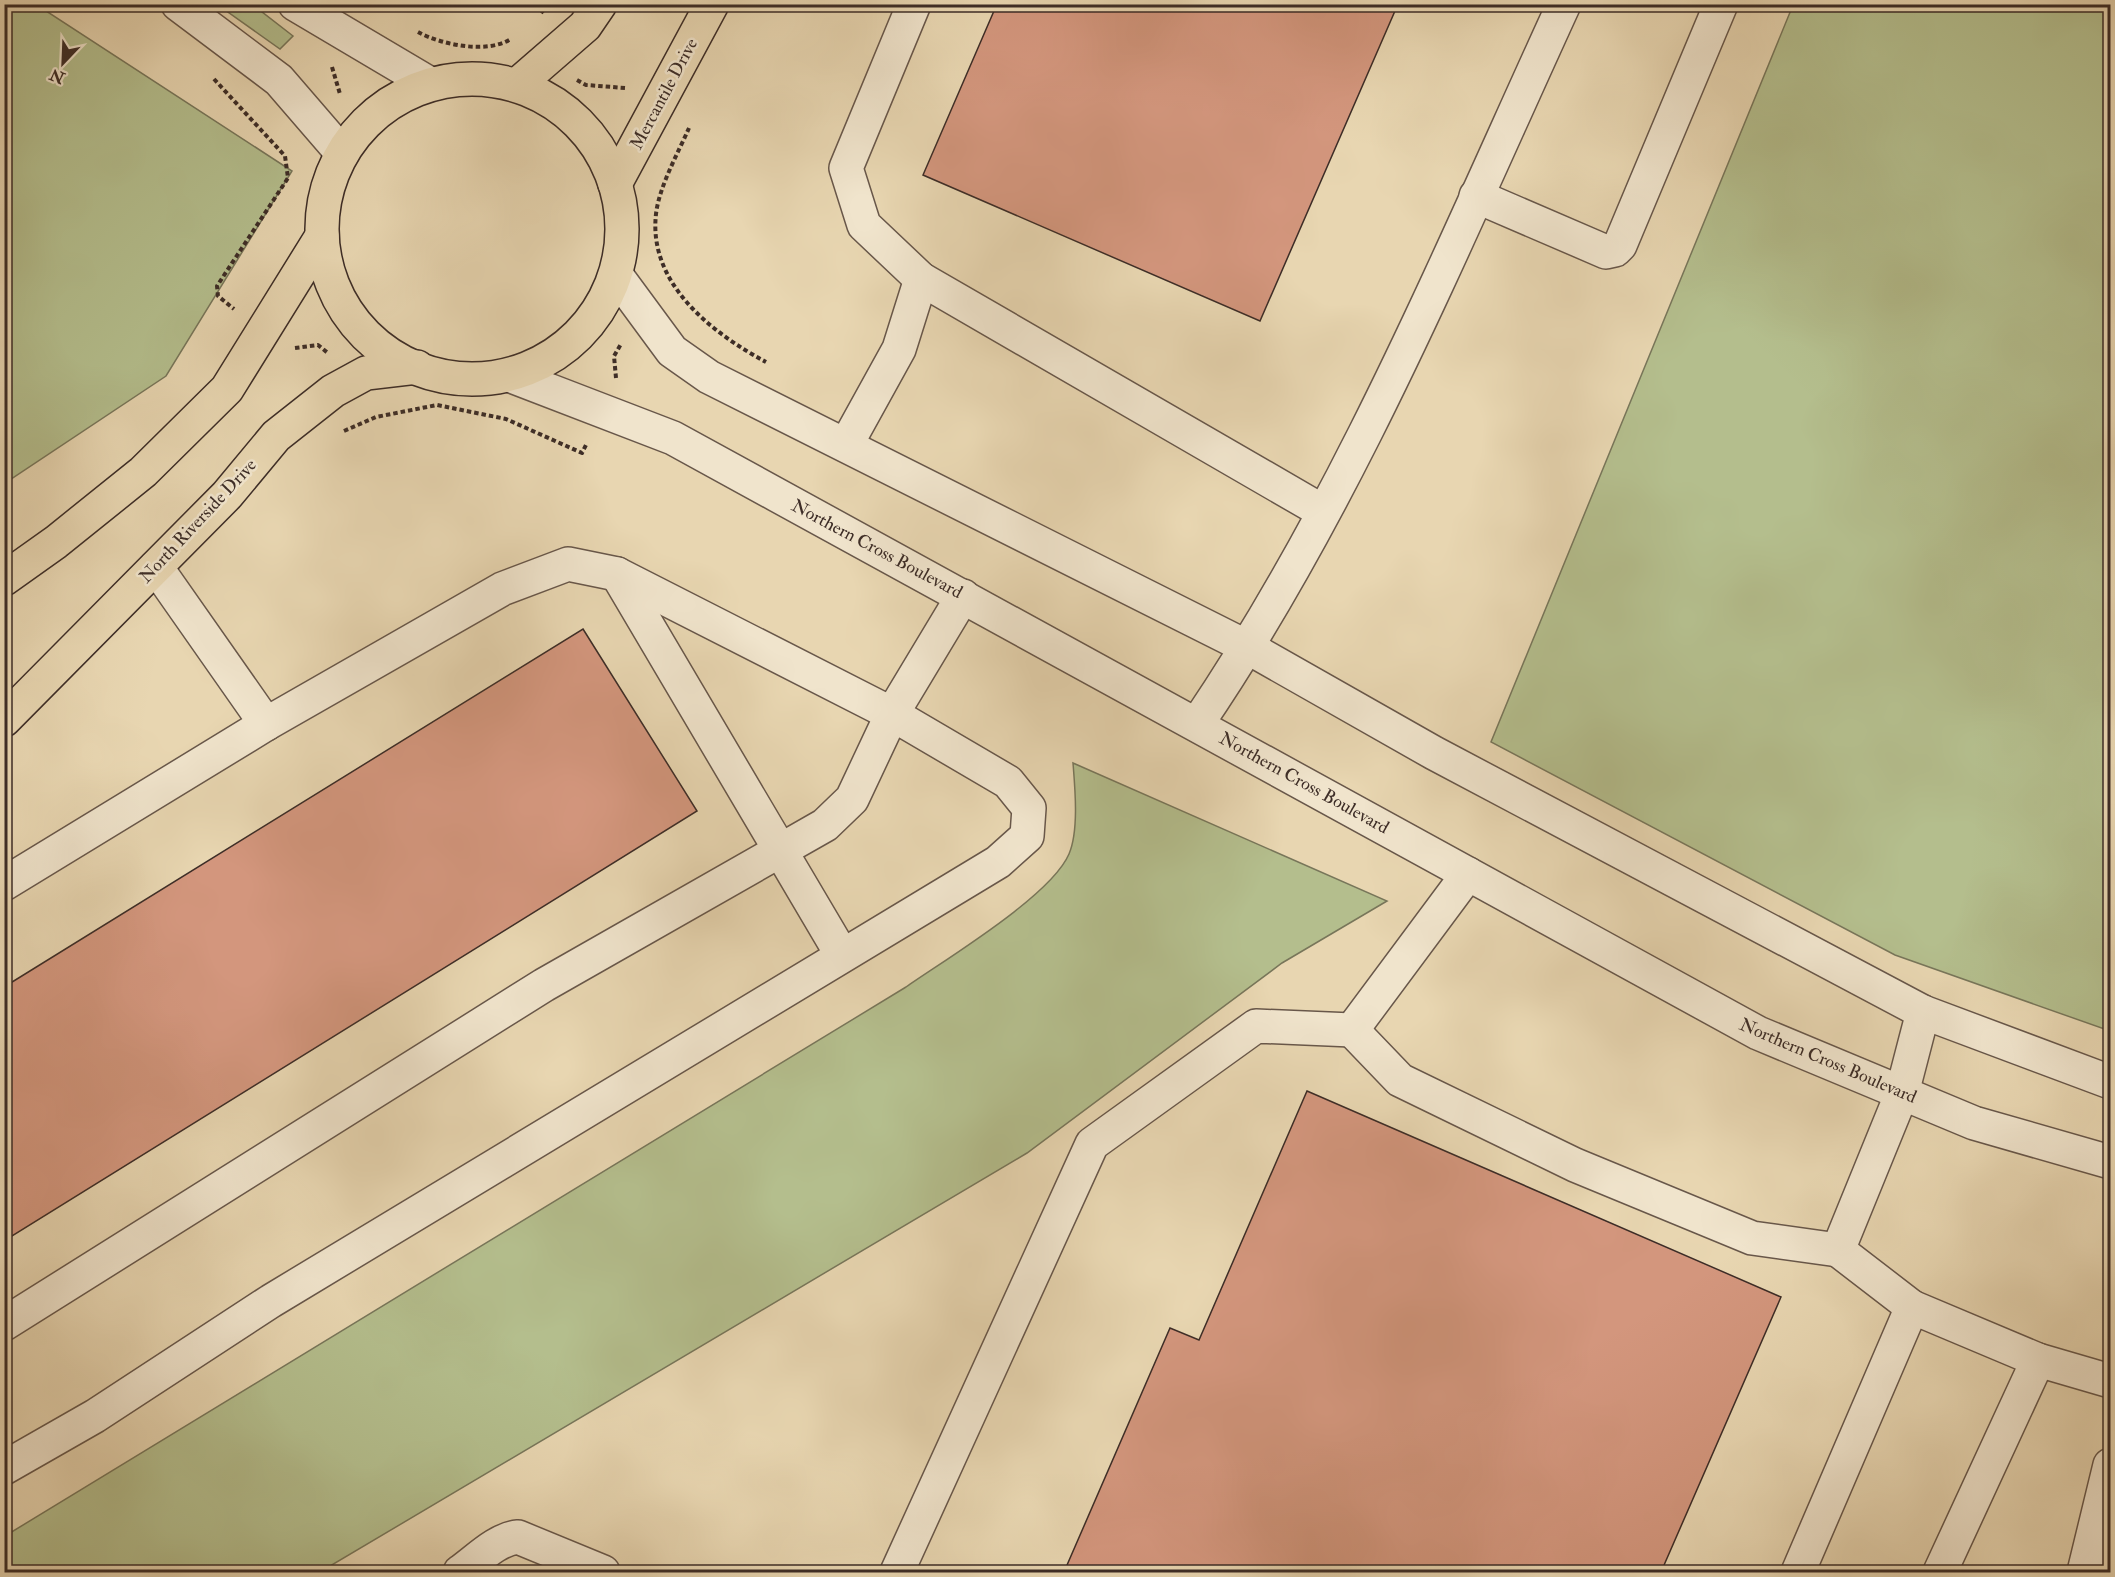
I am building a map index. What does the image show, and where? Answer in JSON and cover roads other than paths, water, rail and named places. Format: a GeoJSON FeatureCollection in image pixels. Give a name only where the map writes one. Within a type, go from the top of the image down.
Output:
{"type":"FeatureCollection","features":[{"type":"Feature","properties":{"kind":"main road"},"geometry":{"type":"LineString","coordinates":[[517,85],[585,26],[600,4]]}},
{"type":"Feature","properties":{"kind":"main road","name":"Mercantile Drive"},"geometry":{"type":"LineString","coordinates":[[615,184],[712,4]]}},
{"type":"Feature","properties":{"kind":"main road"},"geometry":{"type":"LineString","coordinates":[[460,79],[489,80],[517,85],[544,97],[567,113],[588,133],[604,157],[615,184],[622,214],[622,244],[616,275],[604,302],[579,334],[564,348],[537,365],[509,375],[478,379],[447,377],[417,367],[384,350],[369,338],[350,316],[336,291],[326,264],[322,236],[324,207],[330,179],[342,153],[359,130],[380,110],[404,95],[430,84],[460,79]]}},
{"type":"Feature","properties":{"kind":"main road"},"geometry":{"type":"LineString","coordinates":[[4,579],[56,542],[142,472],[227,389],[322,236]]}},
{"type":"Feature","properties":{"kind":"main road","name":"North Riverside Drive"},"geometry":{"type":"LineString","coordinates":[[4,720],[227,495],[276,436],[333,391],[366,373],[417,367]]}},
{"type":"Feature","properties":{"kind":"street"},"geometry":{"type":"LineString","coordinates":[[178,4],[279,80],[342,153]]}},
{"type":"Feature","properties":{"kind":"street"},"geometry":{"type":"LineString","coordinates":[[295,4],[430,84]]}},
{"type":"Feature","properties":{"kind":"street"},"geometry":{"type":"LineString","coordinates":[[914,4],[846,168],[864,225],[921,279],[1322,512]]}},
{"type":"Feature","properties":{"kind":"street"},"geometry":{"type":"LineString","coordinates":[[1197,724],[1249,648],[1380,405],[1564,4]]}},
{"type":"Feature","properties":{"kind":"street"},"geometry":{"type":"LineString","coordinates":[[1476,196],[1606,252],[1615,250],[1620,245],[1721,4]]}},
{"type":"Feature","properties":{"kind":"street"},"geometry":{"type":"LineString","coordinates":[[616,275],[672,351],[709,377],[1249,648],[1434,753],[1923,1012],[2110,1082]]}},
{"type":"Feature","properties":{"kind":"street"},"geometry":{"type":"LineString","coordinates":[[846,445],[899,349],[921,279]]}},
{"type":"Feature","properties":{"kind":"street","name":"Northern Cross Boulevard"},"geometry":{"type":"LineString","coordinates":[[509,375],[673,438],[1758,1033],[1974,1123],[2110,1162]]}},
{"type":"Feature","properties":{"kind":"street"},"geometry":{"type":"LineString","coordinates":[[4,884],[266,724],[502,589],[568,564],[617,574],[892,714],[1008,782],[1029,808],[1027,836],[998,862],[271,1301],[95,1416],[4,1468]]}},
{"type":"Feature","properties":{"kind":"street"},"geometry":{"type":"LineString","coordinates":[[156,567],[266,724]]}},
{"type":"Feature","properties":{"kind":"street"},"geometry":{"type":"LineString","coordinates":[[617,574],[842,955]]}},
{"type":"Feature","properties":{"kind":"street"},"geometry":{"type":"LineString","coordinates":[[4,1324],[544,985],[825,825],[852,798],[892,714],[963,596]]}},
{"type":"Feature","properties":{"kind":"street"},"geometry":{"type":"LineString","coordinates":[[1352,1030],[1468,874]]}},
{"type":"Feature","properties":{"kind":"street"},"geometry":{"type":"LineString","coordinates":[[1838,1250],[1902,1093],[1923,1012]]}},
{"type":"Feature","properties":{"kind":"street"},"geometry":{"type":"LineString","coordinates":[[897,1572],[1092,1144],[1256,1026],[1352,1030],[1400,1080],[1575,1164],[1752,1238],[1838,1250],[1912,1307],[2038,1360],[2110,1381]]}},
{"type":"Feature","properties":{"kind":"street"},"geometry":{"type":"LineString","coordinates":[[1802,1571],[1912,1307]]}},
{"type":"Feature","properties":{"kind":"street"},"geometry":{"type":"LineString","coordinates":[[1940,1572],[2038,1360]]}},
{"type":"Feature","properties":{"kind":"street"},"geometry":{"type":"LineString","coordinates":[[2084,1572],[2110,1465]]}},
{"type":"Feature","properties":{"kind":"street"},"geometry":{"type":"LineString","coordinates":[[460,1572],[498,1544],[509,1538],[518,1537],[603,1572]]}}]}
